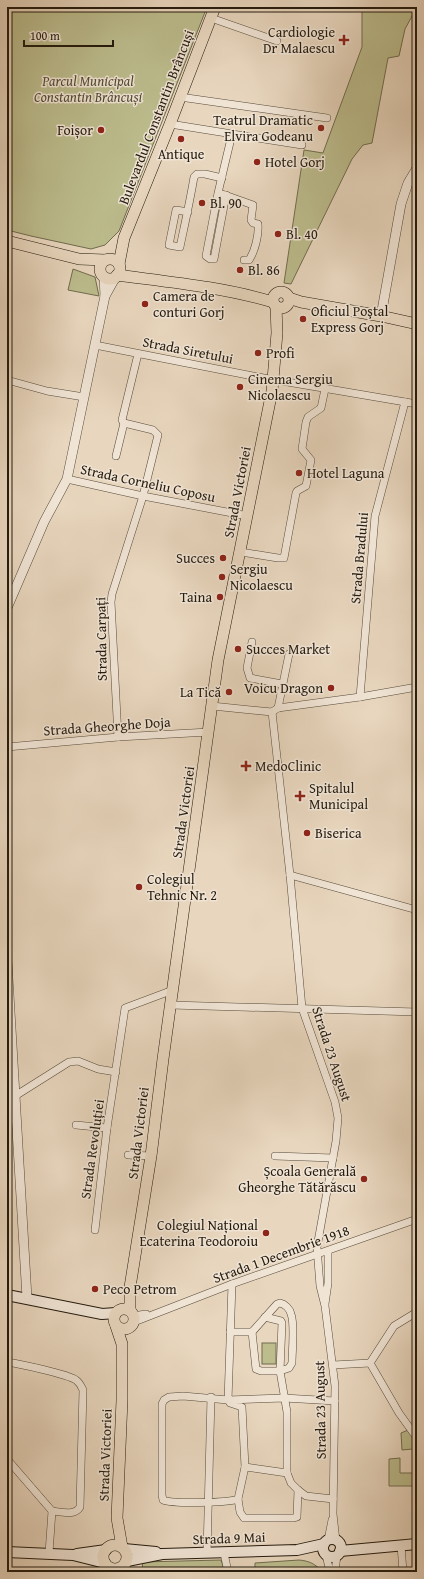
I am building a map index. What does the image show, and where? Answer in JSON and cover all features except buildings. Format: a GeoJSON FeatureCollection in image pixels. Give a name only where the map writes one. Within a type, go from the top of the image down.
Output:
{"type":"FeatureCollection","features":[{"type":"Feature","properties":{"kind":"main road","name":"Bulevardul Constantin Brâncuși"},"geometry":{"type":"LineString","coordinates":[[111,269],[170,124],[215,7]]}},
{"type":"Feature","properties":{"kind":"main road"},"geometry":{"type":"LineString","coordinates":[[7,241],[79,259],[111,269],[164,281],[250,295],[281,302],[301,302],[417,324]]}},
{"type":"Feature","properties":{"kind":"main road","name":"Strada Victoriei"},"geometry":{"type":"LineString","coordinates":[[116,1548],[124,1319],[129,1297],[151,1156],[222,638],[268,417],[281,302]]}},
{"type":"Feature","properties":{"kind":"main road"},"geometry":{"type":"LineString","coordinates":[[7,1295],[124,1319]]}},
{"type":"Feature","properties":{"kind":"main road","name":"Strada 9 Mai"},"geometry":{"type":"LineString","coordinates":[[7,1552],[73,1555],[116,1548],[162,1554],[224,1553],[417,1544]]}},
{"type":"Feature","properties":{"kind":"main road","name":"Strada Victoriei"},"geometry":{"type":"LineString","coordinates":[[116,1548],[127,1555],[124,1567]]}},
{"type":"Feature","properties":{"kind":"main road","name":"Strada Victoriei"},"geometry":{"type":"LineString","coordinates":[[108,1568],[103,1556],[116,1548]]}},
{"type":"Feature","properties":{"kind":"main road","name":"Strada 9 Mai"},"geometry":{"type":"LineString","coordinates":[[124,1567],[162,1554]]}},
{"type":"Feature","properties":{"kind":"main road","name":"Strada 9 Mai"},"geometry":{"type":"LineString","coordinates":[[73,1555],[108,1568]]}},
{"type":"Feature","properties":{"kind":"main road"},"geometry":{"type":"LineString","coordinates":[[108,1568],[116,1570],[124,1567]]}},
{"type":"Feature","properties":{"kind":"street"},"geometry":{"type":"LineString","coordinates":[[210,18],[277,41]]}},
{"type":"Feature","properties":{"kind":"street"},"geometry":{"type":"LineString","coordinates":[[180,97],[327,118]]}},
{"type":"Feature","properties":{"kind":"street"},"geometry":{"type":"LineString","coordinates":[[170,124],[302,145]]}},
{"type":"Feature","properties":{"kind":"street"},"geometry":{"type":"LineString","coordinates":[[226,195],[214,259],[210,259],[206,256],[218,193],[232,134]]}},
{"type":"Feature","properties":{"kind":"street"},"geometry":{"type":"LineString","coordinates":[[381,316],[400,204],[408,183],[417,168]]}},
{"type":"Feature","properties":{"kind":"street"},"geometry":{"type":"LineString","coordinates":[[188,212],[176,210],[169,245],[180,247],[188,212],[194,177],[197,174],[205,174],[222,178]]}},
{"type":"Feature","properties":{"kind":"street"},"geometry":{"type":"LineString","coordinates":[[218,193],[253,205],[251,220],[258,224],[258,229],[252,256],[249,260],[244,260]]}},
{"type":"Feature","properties":{"kind":"street","name":"Bulevardul Constantin Brâncuși"},"geometry":{"type":"LineString","coordinates":[[7,608],[44,522],[67,479],[111,269]]}},
{"type":"Feature","properties":{"kind":"street","name":"Strada Siretului"},"geometry":{"type":"LineString","coordinates":[[95,344],[138,354],[325,389],[417,404]]}},
{"type":"Feature","properties":{"kind":"street"},"geometry":{"type":"LineString","coordinates":[[116,456],[124,423],[122,417],[138,354]]}},
{"type":"Feature","properties":{"kind":"street"},"geometry":{"type":"LineString","coordinates":[[7,380],[84,397]]}},
{"type":"Feature","properties":{"kind":"street"},"geometry":{"type":"LineString","coordinates":[[241,552],[284,558],[296,493],[306,486],[311,465],[311,460],[302,449],[306,422],[308,417],[321,408],[325,389]]}},
{"type":"Feature","properties":{"kind":"street","name":"Strada Bradului"},"geometry":{"type":"LineString","coordinates":[[360,697],[375,516],[405,402]]}},
{"type":"Feature","properties":{"kind":"street","name":"Strada Carpați"},"geometry":{"type":"LineString","coordinates":[[118,737],[111,602],[112,594],[143,496],[158,436],[154,430],[124,423]]}},
{"type":"Feature","properties":{"kind":"street","name":"Strada Corneliu Coposu"},"geometry":{"type":"LineString","coordinates":[[67,479],[143,496],[248,516]]}},
{"type":"Feature","properties":{"kind":"street"},"geometry":{"type":"LineString","coordinates":[[252,642],[247,668],[250,678],[282,684]]}},
{"type":"Feature","properties":{"kind":"street","name":"Strada 23 August"},"geometry":{"type":"LineString","coordinates":[[289,654],[275,710],[302,1008],[337,1111],[336,1141],[317,1241],[320,1286],[325,1306],[333,1365],[335,1401],[333,1514],[330,1572]]}},
{"type":"Feature","properties":{"kind":"street"},"geometry":{"type":"LineString","coordinates":[[212,706],[275,710],[417,687]]}},
{"type":"Feature","properties":{"kind":"street","name":"Strada Gheorghe Doja"},"geometry":{"type":"LineString","coordinates":[[7,747],[118,737],[209,732]]}},
{"type":"Feature","properties":{"kind":"street"},"geometry":{"type":"LineString","coordinates":[[290,875],[417,910]]}},
{"type":"Feature","properties":{"kind":"street"},"geometry":{"type":"LineString","coordinates":[[7,961],[27,1298]]}},
{"type":"Feature","properties":{"kind":"street","name":"Strada Revoluției"},"geometry":{"type":"LineString","coordinates":[[94,1230],[107,1128],[125,1008],[173,990]]}},
{"type":"Feature","properties":{"kind":"street"},"geometry":{"type":"LineString","coordinates":[[171,1005],[417,1012]]}},
{"type":"Feature","properties":{"kind":"street"},"geometry":{"type":"LineString","coordinates":[[15,1096],[69,1062],[78,1061],[98,1069],[116,1072]]}},
{"type":"Feature","properties":{"kind":"street"},"geometry":{"type":"LineString","coordinates":[[76,1125],[107,1128]]}},
{"type":"Feature","properties":{"kind":"street"},"geometry":{"type":"LineString","coordinates":[[128,1155],[151,1156]]}},
{"type":"Feature","properties":{"kind":"street"},"geometry":{"type":"LineString","coordinates":[[274,1156],[333,1158]]}},
{"type":"Feature","properties":{"kind":"street"},"geometry":{"type":"LineString","coordinates":[[416,1219],[417,1203]]}},
{"type":"Feature","properties":{"kind":"street","name":"Strada 1 Decembrie 1918"},"geometry":{"type":"LineString","coordinates":[[124,1319],[154,1314],[232,1284],[416,1219]]}},
{"type":"Feature","properties":{"kind":"street","name":"Strada 23 August"},"geometry":{"type":"LineString","coordinates":[[325,1306],[328,1283],[328,1251]]}},
{"type":"Feature","properties":{"kind":"street"},"geometry":{"type":"LineString","coordinates":[[228,1400],[232,1284]]}},
{"type":"Feature","properties":{"kind":"street"},"geometry":{"type":"LineString","coordinates":[[280,1303],[286,1306],[291,1314],[292,1363],[289,1368],[280,1371],[261,1371],[256,1368],[252,1332],[265,1317],[280,1303]]}},
{"type":"Feature","properties":{"kind":"street"},"geometry":{"type":"LineString","coordinates":[[370,1363],[394,1326],[417,1312]]}},
{"type":"Feature","properties":{"kind":"street"},"geometry":{"type":"LineString","coordinates":[[265,1317],[281,1321],[282,1323],[280,1371],[288,1421],[287,1473],[291,1483],[306,1496],[311,1498],[333,1499]]}},
{"type":"Feature","properties":{"kind":"street"},"geometry":{"type":"LineString","coordinates":[[230,1332],[252,1332]]}},
{"type":"Feature","properties":{"kind":"street"},"geometry":{"type":"LineString","coordinates":[[7,1362],[75,1379],[81,1384],[83,1390],[80,1507],[78,1511],[73,1512],[52,1511]]}},
{"type":"Feature","properties":{"kind":"street"},"geometry":{"type":"LineString","coordinates":[[333,1365],[370,1363]]}},
{"type":"Feature","properties":{"kind":"street"},"geometry":{"type":"LineString","coordinates":[[370,1363],[417,1438]]}},
{"type":"Feature","properties":{"kind":"street"},"geometry":{"type":"LineString","coordinates":[[238,1499],[209,1502],[163,1500],[162,1404],[164,1400],[168,1397],[184,1396],[228,1400],[284,1398],[335,1401]]}},
{"type":"Feature","properties":{"kind":"street"},"geometry":{"type":"LineString","coordinates":[[208,1553],[211,1398]]}},
{"type":"Feature","properties":{"kind":"street"},"geometry":{"type":"LineString","coordinates":[[228,1400],[242,1407],[245,1467],[238,1499],[240,1512],[244,1518],[297,1517],[298,1490]]}},
{"type":"Feature","properties":{"kind":"street"},"geometry":{"type":"LineString","coordinates":[[7,1459],[52,1511],[48,1553]]}},
{"type":"Feature","properties":{"kind":"street"},"geometry":{"type":"LineString","coordinates":[[245,1467],[287,1473]]}},
{"type":"Feature","properties":{"kind":"street"},"geometry":{"type":"LineString","coordinates":[[401,1545],[403,1572]]}},
{"type":"Feature","properties":{"kind":"street","name":"Strada 23 August"},"geometry":{"type":"LineString","coordinates":[[332,1548],[335,1572]]}},
{"type":"Feature","properties":{"kind":"street"},"geometry":{"type":"LineString","coordinates":[[224,1553],[228,1572]]}},
{"type":"Feature","properties":{"kind":"green space","name":"Parcul Municipal Constantin Brâncuși"},"geometry":{"type":"Polygon","coordinates":[[[7,7],[207,7],[119,231],[105,245],[91,249],[7,230],[7,7]]]}},
{"type":"Feature","properties":{"kind":"green space"},"geometry":{"type":"Polygon","coordinates":[[[362,7],[417,7],[405,29],[399,56],[388,58],[372,143],[363,145],[352,159],[291,284],[284,283],[304,150],[323,153],[362,47],[362,7]]]}},
{"type":"Feature","properties":{"kind":"green space"},"geometry":{"type":"Polygon","coordinates":[[[73,269],[95,277],[99,296],[68,290],[73,269]]]}},
{"type":"Feature","properties":{"kind":"green space"},"geometry":{"type":"Polygon","coordinates":[[[262,1343],[276,1343],[276,1364],[262,1364],[262,1343]]]}},
{"type":"Feature","properties":{"kind":"green space"},"geometry":{"type":"Polygon","coordinates":[[[408,1430],[417,1441],[417,1469],[415,1469],[413,1449],[402,1450],[401,1433],[408,1430]]]}},
{"type":"Feature","properties":{"kind":"green space"},"geometry":{"type":"Polygon","coordinates":[[[400,1458],[400,1473],[413,1473],[414,1486],[389,1486],[389,1459],[400,1458]]]}},
{"type":"Feature","properties":{"kind":"green space"},"geometry":{"type":"Polygon","coordinates":[[[221,1560],[225,1572],[143,1570],[142,1562],[221,1560]]]}},
{"type":"Feature","properties":{"kind":"green space"},"geometry":{"type":"Polygon","coordinates":[[[299,1560],[312,1563],[323,1572],[309,1571],[309,1568],[289,1569],[289,1572],[255,1572],[255,1563],[299,1560]]]}},
{"type":"Feature","properties":{"kind":"place","name":"Cardiologie Dr Malaescu"},"geometry":{"type":"Point","coordinates":[344,40]}},
{"type":"Feature","properties":{"kind":"place","name":"Teatrul Dramatic Elvira Godeanu"},"geometry":{"type":"Point","coordinates":[321,128]}},
{"type":"Feature","properties":{"kind":"place","name":"Foișor"},"geometry":{"type":"Point","coordinates":[101,130]}},
{"type":"Feature","properties":{"kind":"place","name":"Antique"},"geometry":{"type":"Point","coordinates":[181,139]}},
{"type":"Feature","properties":{"kind":"place","name":"Hotel Gorj"},"geometry":{"type":"Point","coordinates":[257,162]}},
{"type":"Feature","properties":{"kind":"place","name":"Bl. 90"},"geometry":{"type":"Point","coordinates":[202,203]}},
{"type":"Feature","properties":{"kind":"place","name":"Bl. 40"},"geometry":{"type":"Point","coordinates":[278,234]}},
{"type":"Feature","properties":{"kind":"place","name":"Bl. 86"},"geometry":{"type":"Point","coordinates":[240,270]}},
{"type":"Feature","properties":{"kind":"place","name":"Camera de conturi Gorj"},"geometry":{"type":"Point","coordinates":[145,304]}},
{"type":"Feature","properties":{"kind":"place","name":"Oficiul Poştal Express Gorj"},"geometry":{"type":"Point","coordinates":[303,319]}},
{"type":"Feature","properties":{"kind":"place","name":"Profi"},"geometry":{"type":"Point","coordinates":[258,353]}},
{"type":"Feature","properties":{"kind":"place","name":"Cinema Sergiu Nicolaescu"},"geometry":{"type":"Point","coordinates":[240,387]}},
{"type":"Feature","properties":{"kind":"place","name":"Hotel Laguna"},"geometry":{"type":"Point","coordinates":[299,473]}},
{"type":"Feature","properties":{"kind":"place","name":"Succes"},"geometry":{"type":"Point","coordinates":[223,558]}},
{"type":"Feature","properties":{"kind":"place","name":"Sergiu Nicolaescu"},"geometry":{"type":"Point","coordinates":[222,577]}},
{"type":"Feature","properties":{"kind":"place","name":"Taina"},"geometry":{"type":"Point","coordinates":[220,597]}},
{"type":"Feature","properties":{"kind":"place","name":"Succes Market"},"geometry":{"type":"Point","coordinates":[238,649]}},
{"type":"Feature","properties":{"kind":"place","name":"Voicu Dragon"},"geometry":{"type":"Point","coordinates":[331,688]}},
{"type":"Feature","properties":{"kind":"place","name":"La Tică"},"geometry":{"type":"Point","coordinates":[229,692]}},
{"type":"Feature","properties":{"kind":"place","name":"MedoClinic"},"geometry":{"type":"Point","coordinates":[246,766]}},
{"type":"Feature","properties":{"kind":"place","name":"Spitalul Municipal"},"geometry":{"type":"Point","coordinates":[300,796]}},
{"type":"Feature","properties":{"kind":"place","name":"Biserica"},"geometry":{"type":"Point","coordinates":[307,833]}},
{"type":"Feature","properties":{"kind":"place","name":"Colegiul Tehnic Nr. 2"},"geometry":{"type":"Point","coordinates":[139,887]}},
{"type":"Feature","properties":{"kind":"place","name":"Școala Generală Gheorghe Tătărăscu"},"geometry":{"type":"Point","coordinates":[364,1179]}},
{"type":"Feature","properties":{"kind":"place","name":"Colegiul Național Ecaterina Teodoroiu"},"geometry":{"type":"Point","coordinates":[266,1233]}},
{"type":"Feature","properties":{"kind":"place","name":"Peco Petrom"},"geometry":{"type":"Point","coordinates":[95,1289]}}]}
